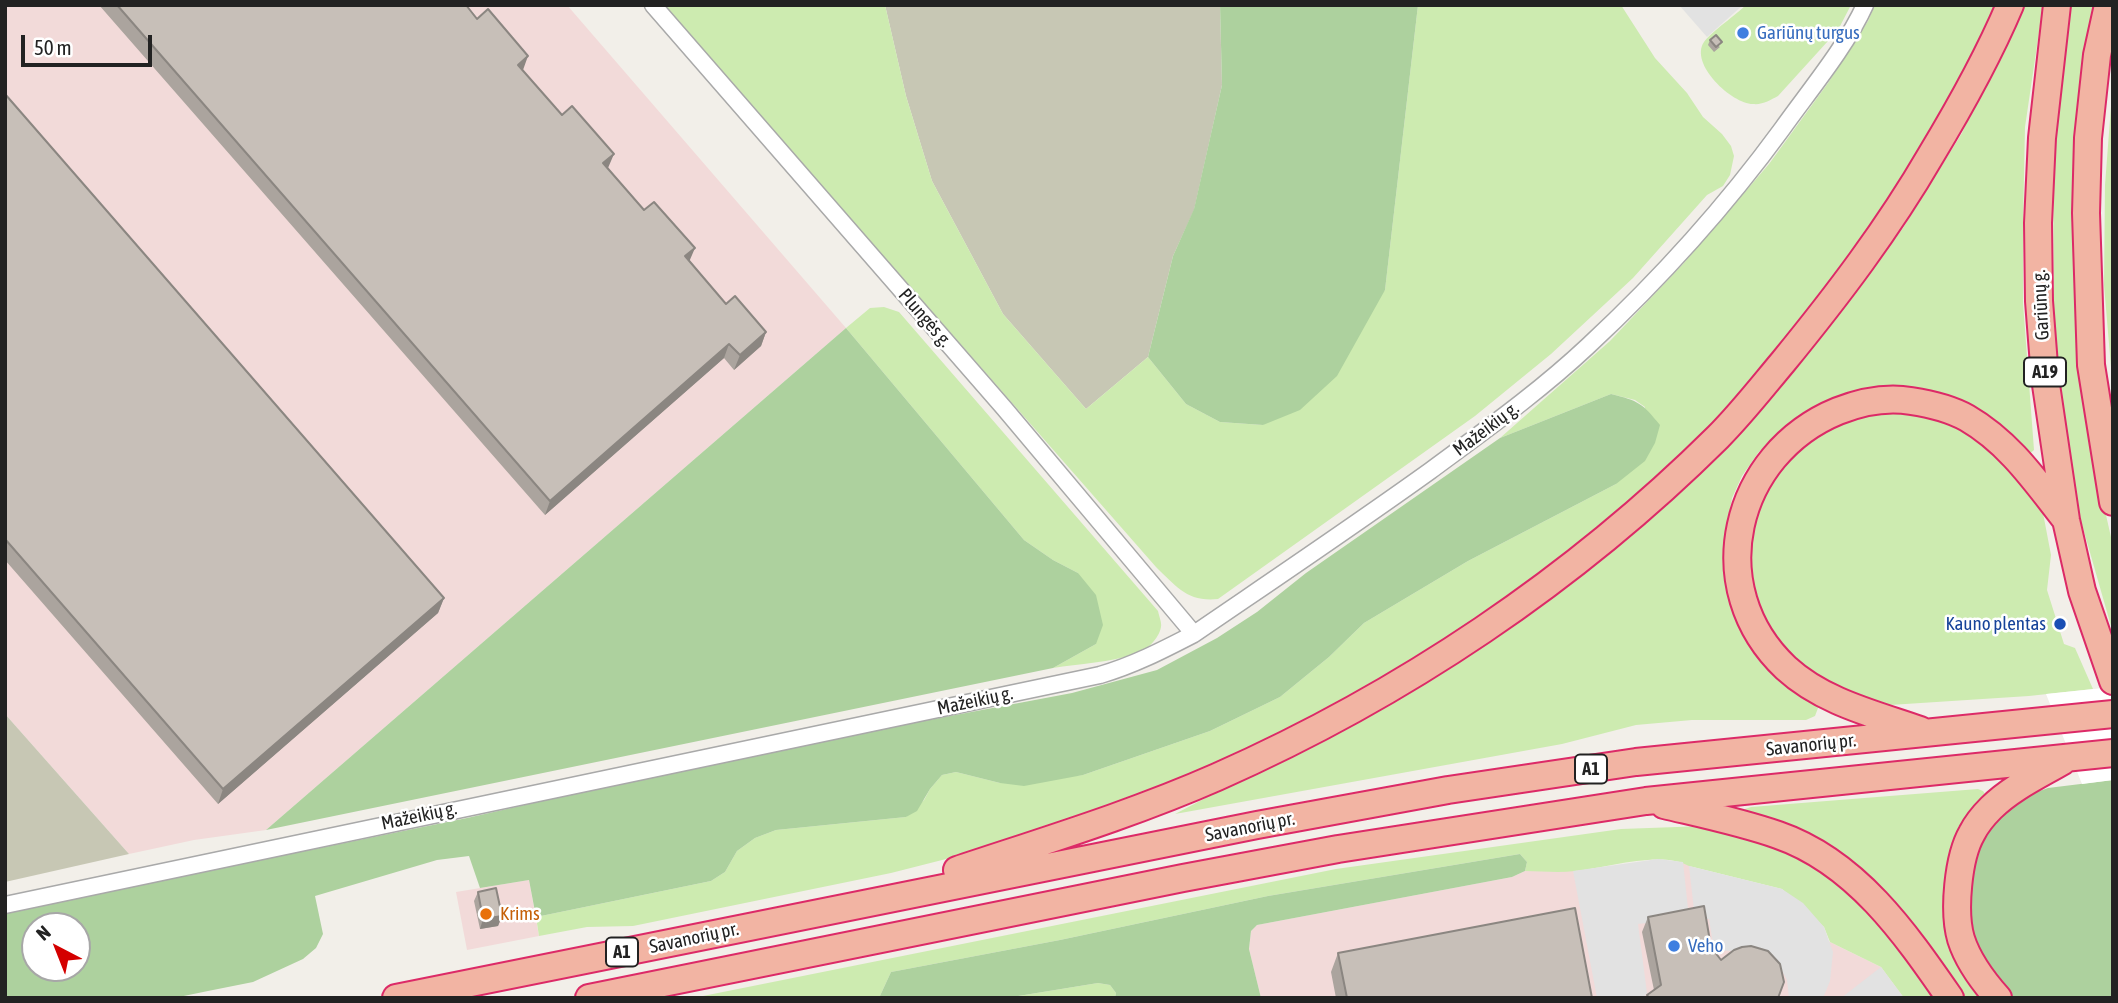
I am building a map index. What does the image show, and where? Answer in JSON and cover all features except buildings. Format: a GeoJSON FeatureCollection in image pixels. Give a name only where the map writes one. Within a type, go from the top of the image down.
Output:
{"type":"FeatureCollection","features":[{"type":"Feature","properties":{"kind":"highway"},"geometry":{"type":"LineString","coordinates":[[848,906],[1047,841],[1214,778],[1312,731],[1390,688],[1437,660],[1528,598],[1610,534],[1676,477],[1721,434],[1801,340],[1889,223],[1955,115],[2010,5]]}},
{"type":"Feature","properties":{"kind":"highway","name":"Gariūnų g."},"geometry":{"type":"LineString","coordinates":[[2057,5],[2042,138],[2038,223],[2039,301],[2045,378],[2066,520],[2082,591],[2113,681]]}},
{"type":"Feature","properties":{"kind":"highway","name":"A19"},"geometry":{"type":"LineString","coordinates":[[2108,5],[2097,55],[2088,138],[2086,213],[2091,365],[2113,502]]}},
{"type":"Feature","properties":{"kind":"highway"},"geometry":{"type":"LineString","coordinates":[[1928,733],[1819,693],[1785,667],[1760,637],[1751,621],[1740,580],[1740,533],[1752,490],[1774,455],[1791,439],[1824,417],[1863,403],[1883,400],[1924,403],[1946,408],[1997,438],[2017,457],[2066,520]]}},
{"type":"Feature","properties":{"kind":"highway","name":"Savanorių pr."},"geometry":{"type":"LineString","coordinates":[[396,998],[1257,825],[1448,790],[1636,762],[2113,714]]}},
{"type":"Feature","properties":{"kind":"highway","name":"Savanorių pr."},"geometry":{"type":"LineString","coordinates":[[604,996],[1338,849],[1646,801],[2113,752]]}},
{"type":"Feature","properties":{"kind":"highway"},"geometry":{"type":"LineString","coordinates":[[1997,998],[1982,979],[1961,937],[1958,890],[1963,859],[1971,833],[1991,808],[2009,793],[2071,757]]}},
{"type":"Feature","properties":{"kind":"highway"},"geometry":{"type":"LineString","coordinates":[[1646,801],[1779,835],[1818,853],[1861,885],[1894,922],[1950,998]]}},
{"type":"Feature","properties":{"kind":"street","name":"Plungės g."},"geometry":{"type":"LineString","coordinates":[[653,5],[1004,408],[1194,634]]}},
{"type":"Feature","properties":{"kind":"street","name":"Mažeikių g."},"geometry":{"type":"LineString","coordinates":[[5,905],[1100,675],[1130,666],[1194,634],[1395,496],[1496,423],[1588,346],[1644,292],[1695,236],[1770,145],[1837,52],[1865,5]]}},
{"type":"Feature","properties":{"kind":"shaded area"},"geometry":{"type":"Polygon","coordinates":[[[5,5],[567,5],[846,328],[266,830],[194,840],[129,854],[5,714],[5,5]]]}},
{"type":"Feature","properties":{"kind":"shaded area"},"geometry":{"type":"Polygon","coordinates":[[[885,5],[1220,5],[1222,85],[1194,210],[1173,256],[1148,357],[1086,409],[1003,314],[932,181],[906,96],[885,5]]]}},
{"type":"Feature","properties":{"kind":"shaded area"},"geometry":{"type":"Polygon","coordinates":[[[1679,5],[1743,5],[1707,37],[1679,5]]]}},
{"type":"Feature","properties":{"kind":"shaded area"},"geometry":{"type":"Polygon","coordinates":[[[5,714],[129,854],[5,882],[5,714]]]}},
{"type":"Feature","properties":{"kind":"shaded area"},"geometry":{"type":"Polygon","coordinates":[[[1658,859],[1683,862],[1689,918],[1638,924],[1647,993],[1643,998],[1597,998],[1573,871],[1658,859]]]}},
{"type":"Feature","properties":{"kind":"shaded area"},"geometry":{"type":"Polygon","coordinates":[[[1683,862],[1881,967],[1904,998],[1261,998],[1249,949],[1251,931],[1257,925],[1512,877],[1525,871],[1573,871],[1683,862]]]}},
{"type":"Feature","properties":{"kind":"shaded area"},"geometry":{"type":"Polygon","coordinates":[[[1689,866],[1782,889],[1803,903],[1824,927],[1833,952],[1830,981],[1823,998],[1789,998],[1787,980],[1782,971],[1752,952],[1714,950],[1709,919],[1695,919],[1689,866]]]}},
{"type":"Feature","properties":{"kind":"shaded area"},"geometry":{"type":"Polygon","coordinates":[[[529,880],[539,936],[467,950],[456,892],[529,880]]]}},
{"type":"Feature","properties":{"kind":"shaded area"},"geometry":{"type":"Polygon","coordinates":[[[1881,967],[1904,998],[1841,998],[1881,967]]]}},
{"type":"Feature","properties":{"kind":"green space"},"geometry":{"type":"Polygon","coordinates":[[[663,5],[885,5],[906,96],[932,181],[1003,314],[1086,409],[1148,357],[1186,404],[1220,422],[1263,425],[1385,290],[1418,5],[1621,5],[1655,58],[1687,93],[1703,117],[1722,134],[1731,146],[1734,156],[1730,175],[1723,186],[1707,195],[1633,278],[1551,354],[1475,416],[1218,599],[1198,598],[1183,592],[1156,567],[663,5]]]}},
{"type":"Feature","properties":{"kind":"green space"},"geometry":{"type":"Polygon","coordinates":[[[1220,5],[1418,5],[1385,290],[1337,376],[1300,410],[1263,425],[1220,422],[1186,404],[1148,357],[1173,256],[1194,209],[1222,85],[1220,5]]]}},
{"type":"Feature","properties":{"kind":"green space","name":"Gariūnų turgus"},"geometry":{"type":"Polygon","coordinates":[[[1746,5],[1851,5],[1838,30],[1778,96],[1757,104],[1744,102],[1724,90],[1702,61],[1701,51],[1707,38],[1746,5]]]}},
{"type":"Feature","properties":{"kind":"green space"},"geometry":{"type":"Polygon","coordinates":[[[1875,5],[1999,5],[1898,196],[1797,331],[1682,459],[1511,601],[1352,701],[1173,785],[1005,844],[891,873],[633,926],[587,927],[539,936],[536,917],[711,881],[725,872],[737,851],[755,838],[776,830],[906,817],[924,800],[942,775],[956,772],[1000,783],[1083,775],[1210,731],[1280,697],[1329,657],[1364,623],[1468,561],[1616,484],[1645,407],[1635,400],[1611,394],[1500,438],[1610,341],[1683,264],[1769,164],[1828,83],[1868,21],[1875,5]]]}},
{"type":"Feature","properties":{"kind":"green space"},"geometry":{"type":"Polygon","coordinates":[[[2018,5],[2043,5],[2025,127],[2023,224],[2023,303],[2034,450],[2027,456],[1971,411],[1833,400],[1804,412],[1779,431],[1758,453],[1742,476],[1732,498],[1726,533],[1726,569],[1746,639],[1763,663],[1785,685],[1816,703],[1818,708],[1815,716],[1806,720],[1692,720],[1636,725],[1562,744],[1175,814],[1395,699],[1502,633],[1585,569],[1777,388],[1842,310],[1903,228],[1962,133],[2018,5]]]}},
{"type":"Feature","properties":{"kind":"green space"},"geometry":{"type":"Polygon","coordinates":[[[2071,5],[2094,5],[2083,62],[2094,462],[2113,546],[2113,633],[2079,514],[2061,408],[2054,326],[2053,163],[2060,68],[2071,5]]]}},
{"type":"Feature","properties":{"kind":"green space"},"geometry":{"type":"Polygon","coordinates":[[[2113,80],[2113,391],[2104,285],[2105,185],[2113,80]]]}},
{"type":"Feature","properties":{"kind":"green space"},"geometry":{"type":"Polygon","coordinates":[[[884,307],[899,312],[1158,611],[1160,631],[1148,647],[1116,659],[1053,668],[1096,644],[1078,573],[1024,540],[846,328],[870,308],[884,307]]]}},
{"type":"Feature","properties":{"kind":"green space"},"geometry":{"type":"Polygon","coordinates":[[[846,328],[1024,540],[1078,573],[1096,595],[1103,625],[1096,644],[1053,668],[266,830],[846,328]]]}},
{"type":"Feature","properties":{"kind":"green space"},"geometry":{"type":"Polygon","coordinates":[[[1611,394],[1639,404],[1660,425],[1655,443],[1645,461],[1616,484],[1468,561],[1364,623],[1329,657],[1280,697],[1210,731],[1083,775],[1024,786],[956,772],[942,775],[917,811],[906,817],[776,830],[755,838],[737,851],[725,872],[711,881],[536,917],[529,880],[480,888],[469,856],[437,860],[315,896],[323,934],[316,948],[303,959],[253,982],[174,998],[5,998],[5,912],[467,818],[759,752],[1072,693],[1157,670],[1217,638],[1257,612],[1306,573],[1500,438],[1611,394]]]}},
{"type":"Feature","properties":{"kind":"green space"},"geometry":{"type":"Polygon","coordinates":[[[1899,410],[1939,416],[1974,433],[2030,487],[2043,513],[2051,555],[2047,590],[2064,644],[2075,648],[2093,689],[1890,705],[1852,699],[1819,684],[1763,630],[1746,555],[1766,481],[1791,451],[1859,414],[1899,410]]]}},
{"type":"Feature","properties":{"kind":"green space"},"geometry":{"type":"Polygon","coordinates":[[[2113,780],[2113,998],[2006,998],[1988,975],[1964,912],[1981,835],[2018,799],[2048,788],[2113,780]]]}},
{"type":"Feature","properties":{"kind":"green space"},"geometry":{"type":"Polygon","coordinates":[[[1978,789],[1985,794],[1984,998],[1958,998],[1912,933],[1743,812],[1751,807],[1978,789]]]}},
{"type":"Feature","properties":{"kind":"green space"},"geometry":{"type":"Polygon","coordinates":[[[1705,826],[1739,832],[1817,863],[1877,914],[1941,998],[1904,998],[1881,967],[1830,942],[1824,927],[1782,889],[1677,861],[1664,860],[1634,861],[1569,872],[1525,871],[1527,862],[1520,854],[1268,896],[891,972],[879,998],[693,998],[1336,869],[1621,829],[1705,826]]]}},
{"type":"Feature","properties":{"kind":"green space"},"geometry":{"type":"Polygon","coordinates":[[[1520,854],[1527,862],[1525,871],[1512,877],[1257,925],[1251,931],[1249,949],[1261,998],[1115,998],[1116,993],[1110,985],[1098,983],[1006,998],[879,998],[891,972],[1268,896],[1520,854]]]}},
{"type":"Feature","properties":{"kind":"green space"},"geometry":{"type":"Polygon","coordinates":[[[1098,983],[1110,985],[1116,993],[1115,998],[1006,998],[1098,983]]]}},
{"type":"Feature","properties":{"kind":"pier"},"geometry":{"type":"Polygon","coordinates":[[[2113,687],[2113,780],[2082,784],[2046,694],[2113,687]]]}},
{"type":"Feature","properties":{"kind":"place","name":"Gariūnų turgus"},"geometry":{"type":"Point","coordinates":[1743,33]}},
{"type":"Feature","properties":{"kind":"place","name":"Kauno plentas"},"geometry":{"type":"Point","coordinates":[2060,624]}},
{"type":"Feature","properties":{"kind":"place","name":"Krims"},"geometry":{"type":"Point","coordinates":[486,914]}},
{"type":"Feature","properties":{"kind":"place","name":"Veho"},"geometry":{"type":"Point","coordinates":[1674,946]}}]}
